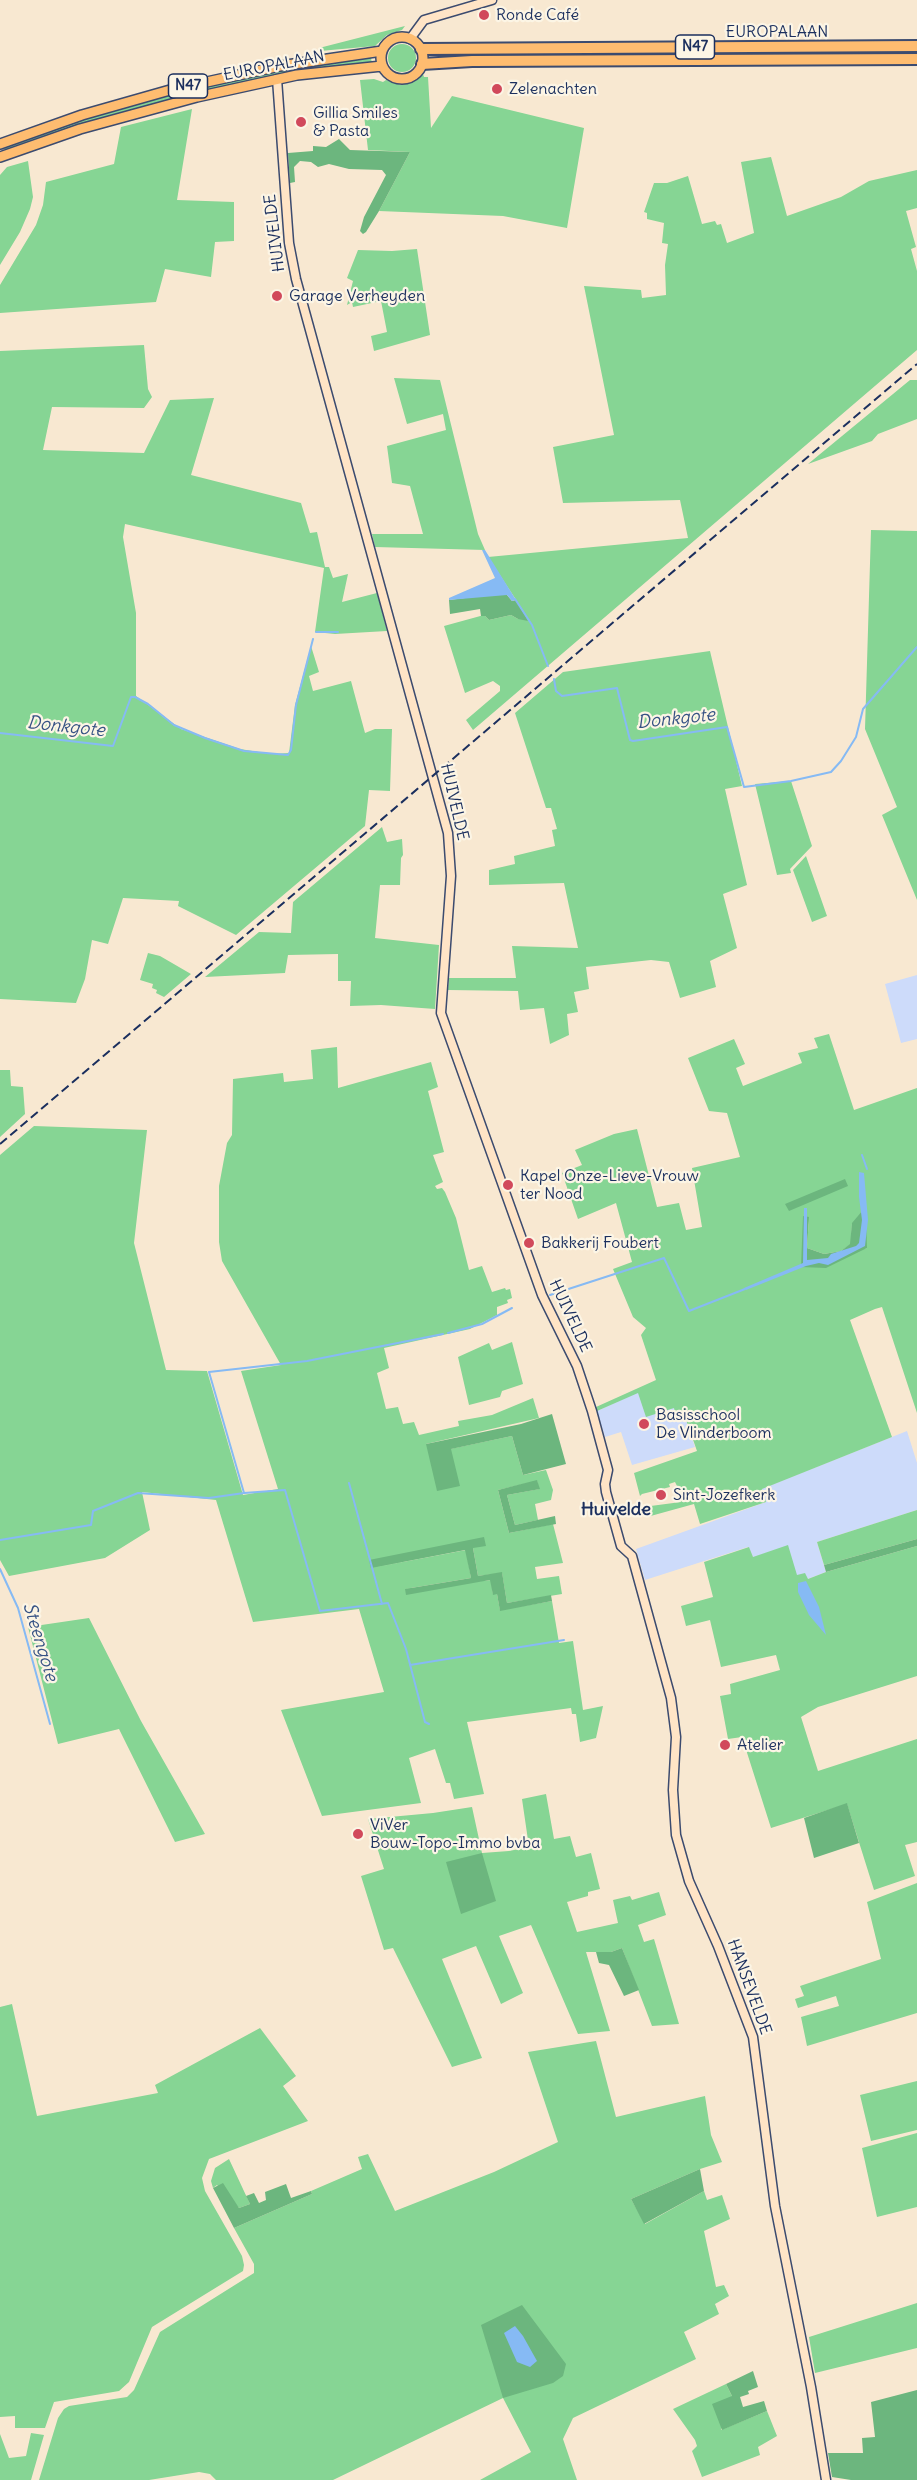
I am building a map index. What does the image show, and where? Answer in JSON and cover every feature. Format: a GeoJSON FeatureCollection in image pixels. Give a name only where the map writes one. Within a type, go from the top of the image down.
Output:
{"type":"FeatureCollection","features":[{"type":"Feature","properties":{"kind":"highway","name":"EUROPALAAN"},"geometry":{"type":"LineString","coordinates":[[421,49],[917,46]]}},
{"type":"Feature","properties":{"kind":"highway","name":"EUROPALAAN"},"geometry":{"type":"LineString","coordinates":[[422,64],[492,61],[917,59]]}},
{"type":"Feature","properties":{"kind":"main road","name":"EUROPALAAN"},"geometry":{"type":"LineString","coordinates":[[0,144],[82,115],[181,88],[280,66],[382,51],[387,42],[394,38],[410,39]]}},
{"type":"Feature","properties":{"kind":"main road"},"geometry":{"type":"LineString","coordinates":[[410,39],[421,49],[422,64]]}},
{"type":"Feature","properties":{"kind":"main road"},"geometry":{"type":"LineString","coordinates":[[382,51],[382,66]]}},
{"type":"Feature","properties":{"kind":"main road","name":"EUROPALAAN"},"geometry":{"type":"LineString","coordinates":[[0,157],[114,119],[277,79],[382,66],[389,75],[404,79],[418,71],[422,64]]}},
{"type":"Feature","properties":{"kind":"street"},"geometry":{"type":"LineString","coordinates":[[410,39],[423,20],[492,0]]}},
{"type":"Feature","properties":{"kind":"street","name":"HUIVELDE"},"geometry":{"type":"LineString","coordinates":[[277,79],[289,243],[296,279],[448,833],[451,876],[441,1013],[542,1295],[577,1366],[608,1470],[606,1492],[621,1546],[632,1556],[640,1583]]}},
{"type":"Feature","properties":{"kind":"street","name":"HANSEVELDE"},"geometry":{"type":"LineString","coordinates":[[640,1583],[673,1706],[676,1737],[674,1815],[680,1852],[689,1881],[718,1946],[753,2037],[778,2224],[811,2387],[826,2480]]}},
{"type":"Feature","properties":{"kind":"shaded area"},"geometry":{"type":"Polygon","coordinates":[[[917,975],[917,1039],[901,1043],[885,984],[917,975]]]}},
{"type":"Feature","properties":{"kind":"shaded area","name":"Basisschool De Vlinderboom"},"geometry":{"type":"Polygon","coordinates":[[[638,1392],[683,1411],[695,1447],[632,1465],[621,1432],[605,1437],[597,1411],[638,1392]]]}},
{"type":"Feature","properties":{"kind":"shaded area"},"geometry":{"type":"Polygon","coordinates":[[[907,1431],[917,1463],[917,1510],[817,1542],[826,1572],[808,1579],[797,1576],[753,1557],[748,1547],[645,1580],[636,1549],[766,1502],[761,1489],[907,1431]]]}},
{"type":"Feature","properties":{"kind":"green space"},"geometry":{"type":"Polygon","coordinates":[[[405,26],[402,30],[387,35],[375,46],[320,51],[319,48],[405,26]]]}},
{"type":"Feature","properties":{"kind":"green space"},"geometry":{"type":"Polygon","coordinates":[[[402,44],[412,48],[416,58],[412,68],[402,72],[392,68],[388,58],[392,48],[402,44]]]}},
{"type":"Feature","properties":{"kind":"green space"},"geometry":{"type":"Polygon","coordinates":[[[371,58],[372,63],[292,73],[213,89],[5,151],[4,147],[104,112],[193,89],[255,74],[371,58]]]}},
{"type":"Feature","properties":{"kind":"green space"},"geometry":{"type":"Polygon","coordinates":[[[423,74],[424,77],[428,77],[431,128],[452,96],[584,128],[567,228],[503,216],[379,211],[410,152],[368,150],[360,80],[374,79],[383,82],[386,80],[401,85],[417,80],[423,74]]]}},
{"type":"Feature","properties":{"kind":"green space"},"geometry":{"type":"Polygon","coordinates":[[[192,109],[177,200],[234,202],[234,241],[215,242],[211,277],[165,269],[156,302],[0,313],[0,285],[36,225],[43,205],[46,182],[114,164],[121,127],[192,109]]]}},
{"type":"Feature","properties":{"kind":"green space"},"geometry":{"type":"Polygon","coordinates":[[[339,139],[350,150],[410,152],[379,211],[363,234],[360,231],[364,217],[386,175],[382,170],[349,169],[329,164],[318,167],[311,162],[300,161],[294,167],[295,182],[290,183],[288,153],[313,151],[313,146],[326,147],[339,139]]]}},
{"type":"Feature","properties":{"kind":"green space"},"geometry":{"type":"Polygon","coordinates":[[[771,157],[787,216],[841,197],[869,181],[917,170],[917,208],[906,211],[916,247],[911,249],[917,271],[917,350],[473,730],[466,720],[500,691],[500,686],[493,681],[465,693],[444,626],[484,615],[489,620],[511,615],[518,619],[524,612],[488,557],[688,538],[680,500],[563,503],[553,447],[614,435],[584,286],[641,290],[642,298],[666,295],[665,265],[668,244],[662,243],[664,223],[647,219],[647,213],[644,212],[654,183],[667,183],[688,176],[702,224],[715,221],[717,225],[721,224],[727,243],[754,233],[741,162],[771,157]]]}},
{"type":"Feature","properties":{"kind":"green space"},"geometry":{"type":"Polygon","coordinates":[[[28,161],[33,197],[30,209],[20,232],[0,265],[0,175],[7,167],[28,161]]]}},
{"type":"Feature","properties":{"kind":"green space"},"geometry":{"type":"Polygon","coordinates":[[[417,249],[430,335],[374,351],[371,336],[387,332],[381,301],[353,307],[352,302],[347,305],[353,281],[347,278],[358,250],[417,249]]]}},
{"type":"Feature","properties":{"kind":"green space"},"geometry":{"type":"Polygon","coordinates":[[[144,345],[148,389],[152,397],[144,408],[52,407],[43,450],[144,453],[170,400],[214,398],[191,475],[301,503],[310,533],[317,532],[325,567],[329,567],[333,578],[348,574],[342,602],[377,593],[387,631],[335,634],[315,632],[324,568],[125,524],[123,537],[136,613],[136,696],[181,729],[240,749],[271,754],[289,753],[295,705],[311,646],[319,672],[309,676],[313,691],[351,681],[365,733],[375,729],[392,729],[390,791],[369,790],[365,826],[236,935],[178,906],[179,901],[123,898],[108,944],[92,940],[85,979],[76,1003],[0,999],[0,351],[144,345]]]}},
{"type":"Feature","properties":{"kind":"green space"},"geometry":{"type":"Polygon","coordinates":[[[394,378],[440,380],[478,534],[485,550],[375,547],[372,534],[423,534],[410,486],[392,483],[387,446],[446,430],[443,414],[407,424],[394,378]]]}},
{"type":"Feature","properties":{"kind":"green space"},"geometry":{"type":"Polygon","coordinates":[[[910,380],[917,380],[917,419],[878,434],[872,441],[808,464],[910,380]]]}},
{"type":"Feature","properties":{"kind":"green space"},"geometry":{"type":"Polygon","coordinates":[[[871,530],[917,531],[917,900],[882,815],[897,807],[865,729],[871,530]]]}},
{"type":"Feature","properties":{"kind":"green space"},"geometry":{"type":"Polygon","coordinates":[[[507,595],[512,601],[516,600],[528,621],[511,615],[489,620],[481,616],[480,609],[450,614],[449,600],[507,595]]]}},
{"type":"Feature","properties":{"kind":"green space"},"geometry":{"type":"Polygon","coordinates":[[[710,651],[742,786],[725,789],[747,885],[723,894],[737,948],[710,961],[716,987],[680,998],[669,962],[651,960],[586,967],[589,989],[574,992],[578,1012],[567,1014],[569,1035],[550,1044],[544,1008],[520,1010],[518,991],[448,990],[449,978],[516,978],[512,946],[578,948],[564,883],[489,885],[489,870],[515,864],[514,856],[555,846],[552,830],[557,829],[551,808],[546,808],[515,713],[563,672],[710,651]]]}},
{"type":"Feature","properties":{"kind":"green space"},"geometry":{"type":"Polygon","coordinates":[[[791,781],[812,846],[790,869],[791,873],[777,875],[755,784],[791,781]]]}},
{"type":"Feature","properties":{"kind":"green space"},"geometry":{"type":"Polygon","coordinates":[[[382,827],[387,842],[402,839],[403,855],[400,885],[380,885],[375,938],[439,945],[435,1009],[381,1005],[350,1006],[351,981],[338,981],[338,954],[288,955],[285,973],[205,977],[259,932],[291,933],[293,902],[382,827]]]}},
{"type":"Feature","properties":{"kind":"green space"},"geometry":{"type":"Polygon","coordinates":[[[806,856],[827,916],[812,922],[793,870],[806,856]]]}},
{"type":"Feature","properties":{"kind":"green space"},"geometry":{"type":"Polygon","coordinates":[[[148,953],[160,956],[191,974],[164,997],[156,993],[157,990],[152,988],[153,984],[140,980],[148,953]]]}},
{"type":"Feature","properties":{"kind":"green space"},"geometry":{"type":"Polygon","coordinates":[[[829,1034],[854,1110],[917,1088],[917,1413],[882,1307],[875,1309],[850,1320],[892,1437],[762,1489],[766,1502],[700,1524],[694,1504],[647,1517],[643,1507],[681,1502],[677,1486],[675,1482],[669,1484],[670,1487],[640,1496],[634,1473],[697,1451],[683,1411],[675,1413],[674,1408],[646,1417],[638,1393],[597,1411],[596,1407],[656,1380],[641,1335],[646,1328],[633,1317],[613,1269],[632,1262],[616,1203],[578,1219],[562,1173],[582,1165],[575,1150],[614,1134],[637,1129],[657,1207],[679,1203],[686,1230],[702,1227],[692,1168],[740,1157],[727,1113],[709,1111],[688,1058],[734,1039],[745,1064],[736,1068],[743,1086],[802,1063],[798,1053],[818,1048],[814,1038],[829,1034]],[[809,1217],[802,1267],[867,1248],[852,1223],[851,1244],[841,1251],[824,1254],[807,1248],[809,1217]]]}},
{"type":"Feature","properties":{"kind":"green space"},"geometry":{"type":"Polygon","coordinates":[[[337,1047],[338,1088],[431,1062],[438,1087],[428,1091],[444,1152],[433,1155],[443,1182],[435,1186],[437,1189],[442,1188],[445,1192],[456,1218],[469,1270],[482,1266],[492,1292],[505,1288],[510,1289],[512,1298],[507,1300],[508,1303],[497,1307],[497,1315],[470,1329],[384,1348],[389,1368],[377,1373],[386,1409],[398,1407],[403,1424],[414,1422],[419,1435],[459,1426],[458,1421],[492,1415],[533,1398],[539,1418],[426,1444],[450,1449],[512,1436],[523,1475],[546,1470],[553,1490],[551,1500],[535,1504],[538,1520],[515,1525],[507,1495],[539,1489],[537,1481],[498,1490],[509,1533],[553,1524],[563,1563],[535,1567],[537,1579],[559,1576],[562,1594],[507,1603],[502,1573],[478,1576],[473,1548],[371,1568],[466,1550],[471,1578],[405,1589],[491,1580],[493,1594],[497,1594],[500,1610],[552,1601],[559,1643],[573,1641],[583,1710],[603,1706],[596,1738],[580,1742],[576,1714],[572,1714],[571,1708],[467,1722],[484,1794],[454,1799],[450,1783],[446,1783],[435,1749],[409,1758],[421,1803],[322,1816],[281,1710],[384,1692],[359,1609],[253,1622],[216,1500],[142,1492],[150,1530],[105,1558],[9,1576],[0,1560],[0,1155],[34,1126],[147,1130],[134,1243],[166,1370],[207,1371],[243,1495],[278,1489],[241,1371],[281,1365],[222,1261],[219,1242],[219,1186],[227,1143],[232,1135],[233,1079],[283,1073],[284,1082],[313,1079],[311,1050],[337,1047]]]}},
{"type":"Feature","properties":{"kind":"green space"},"geometry":{"type":"Polygon","coordinates":[[[0,1070],[10,1070],[11,1086],[23,1087],[25,1114],[0,1137],[0,1070]]]}},
{"type":"Feature","properties":{"kind":"green space"},"geometry":{"type":"Polygon","coordinates":[[[845,1179],[848,1186],[789,1211],[785,1204],[845,1179]]]}},
{"type":"Feature","properties":{"kind":"green space"},"geometry":{"type":"Polygon","coordinates":[[[863,1210],[866,1217],[867,1248],[826,1268],[801,1267],[803,1216],[809,1217],[807,1248],[824,1254],[841,1251],[850,1244],[852,1223],[863,1210]]]}},
{"type":"Feature","properties":{"kind":"green space"},"geometry":{"type":"Polygon","coordinates":[[[512,1342],[523,1384],[502,1391],[500,1397],[469,1405],[458,1357],[489,1343],[492,1350],[512,1342]]]}},
{"type":"Feature","properties":{"kind":"green space"},"geometry":{"type":"Polygon","coordinates":[[[552,1414],[566,1464],[523,1475],[512,1436],[451,1449],[460,1486],[437,1491],[426,1444],[521,1424],[552,1414]]]}},
{"type":"Feature","properties":{"kind":"green space"},"geometry":{"type":"Polygon","coordinates":[[[537,1480],[540,1489],[507,1495],[515,1525],[555,1516],[556,1524],[509,1533],[498,1490],[537,1480]]]}},
{"type":"Feature","properties":{"kind":"green space"},"geometry":{"type":"Polygon","coordinates":[[[917,1510],[917,1539],[824,1565],[817,1542],[917,1510]]]}},
{"type":"Feature","properties":{"kind":"green space"},"geometry":{"type":"Polygon","coordinates":[[[484,1537],[486,1546],[473,1548],[478,1576],[502,1572],[507,1603],[551,1595],[552,1601],[500,1611],[497,1594],[493,1595],[490,1580],[406,1595],[405,1589],[471,1578],[465,1550],[371,1568],[369,1560],[484,1537]]]}},
{"type":"Feature","properties":{"kind":"green space"},"geometry":{"type":"Polygon","coordinates":[[[917,1539],[917,1546],[826,1572],[824,1565],[917,1539]]]}},
{"type":"Feature","properties":{"kind":"green space"},"geometry":{"type":"Polygon","coordinates":[[[788,1545],[797,1575],[805,1573],[808,1579],[917,1546],[917,1676],[818,1707],[801,1717],[818,1771],[917,1739],[917,1842],[905,1845],[915,1876],[874,1890],[847,1804],[771,1828],[742,1737],[728,1739],[720,1696],[731,1694],[730,1684],[780,1670],[776,1655],[721,1667],[710,1620],[686,1626],[681,1606],[713,1597],[704,1562],[749,1547],[753,1557],[788,1545]]]}},
{"type":"Feature","properties":{"kind":"green space"},"geometry":{"type":"Polygon","coordinates":[[[89,1618],[141,1721],[205,1834],[175,1842],[119,1729],[58,1744],[28,1627],[89,1618]]]}},
{"type":"Feature","properties":{"kind":"green space"},"geometry":{"type":"Polygon","coordinates":[[[546,1794],[554,1839],[570,1836],[576,1857],[591,1853],[600,1889],[588,1892],[588,1896],[567,1902],[577,1932],[618,1923],[613,1900],[630,1896],[632,1900],[659,1892],[666,1915],[638,1925],[644,1942],[654,1939],[679,2024],[652,2026],[622,1948],[611,1952],[586,1952],[610,2031],[578,2034],[531,1925],[499,1936],[523,1993],[501,2004],[476,1946],[442,1959],[482,2058],[452,2067],[393,1948],[384,1950],[361,1876],[384,1869],[368,1819],[472,1807],[482,1853],[509,1851],[529,1847],[522,1799],[546,1794]]]}},
{"type":"Feature","properties":{"kind":"green space"},"geometry":{"type":"Polygon","coordinates":[[[847,1803],[859,1843],[814,1858],[804,1818],[847,1803]]]}},
{"type":"Feature","properties":{"kind":"green space"},"geometry":{"type":"Polygon","coordinates":[[[482,1853],[496,1901],[461,1914],[446,1862],[482,1853]]]}},
{"type":"Feature","properties":{"kind":"green space"},"geometry":{"type":"Polygon","coordinates":[[[917,1883],[917,2013],[807,2046],[801,2017],[839,2006],[836,1996],[798,2008],[795,1999],[804,1996],[800,1986],[881,1959],[867,1902],[917,1883]]]}},
{"type":"Feature","properties":{"kind":"green space"},"geometry":{"type":"Polygon","coordinates":[[[622,1948],[639,1990],[624,1996],[609,1965],[599,1963],[596,1952],[611,1952],[622,1948]]]}},
{"type":"Feature","properties":{"kind":"green space"},"geometry":{"type":"Polygon","coordinates":[[[12,2004],[37,2116],[158,2093],[155,2085],[260,2028],[296,2076],[283,2086],[308,2121],[209,2159],[202,2178],[205,2191],[242,2256],[243,2271],[152,2327],[129,2382],[119,2391],[54,2402],[45,2428],[15,2428],[15,2416],[0,2417],[0,2007],[12,2004]]]}},
{"type":"Feature","properties":{"kind":"green space"},"geometry":{"type":"Polygon","coordinates":[[[596,2041],[616,2117],[705,2096],[711,2135],[722,2162],[700,2169],[631,2199],[645,2224],[704,2191],[707,2200],[722,2195],[730,2219],[704,2231],[716,2287],[724,2285],[729,2296],[715,2304],[719,2314],[684,2332],[696,2359],[573,2418],[563,2439],[577,2480],[480,2480],[531,2452],[503,2398],[333,2480],[216,2480],[210,2474],[199,2472],[149,2480],[39,2480],[58,2418],[64,2409],[69,2406],[127,2397],[134,2390],[160,2332],[254,2273],[254,2264],[234,2228],[362,2169],[358,2157],[368,2154],[395,2211],[494,2172],[558,2142],[528,2052],[596,2041]]]}},
{"type":"Feature","properties":{"kind":"green space"},"geometry":{"type":"Polygon","coordinates":[[[917,2081],[917,2130],[871,2141],[860,2095],[917,2081]]]}},
{"type":"Feature","properties":{"kind":"green space"},"geometry":{"type":"Polygon","coordinates":[[[917,2133],[917,2207],[877,2217],[862,2148],[917,2133]]]}},
{"type":"Feature","properties":{"kind":"green space"},"geometry":{"type":"Polygon","coordinates":[[[229,2159],[250,2204],[239,2208],[217,2185],[213,2188],[211,2181],[215,2168],[229,2159]]]}},
{"type":"Feature","properties":{"kind":"green space"},"geometry":{"type":"Polygon","coordinates":[[[700,2169],[704,2191],[644,2224],[631,2199],[700,2169]]]}},
{"type":"Feature","properties":{"kind":"green space"},"geometry":{"type":"Polygon","coordinates":[[[223,2183],[239,2208],[250,2204],[246,2196],[254,2193],[259,2203],[266,2200],[265,2192],[286,2184],[291,2198],[311,2191],[312,2194],[234,2228],[213,2188],[223,2183]]]}},
{"type":"Feature","properties":{"kind":"green space"},"geometry":{"type":"Polygon","coordinates":[[[917,2303],[917,2348],[815,2373],[809,2337],[917,2303]]]}},
{"type":"Feature","properties":{"kind":"green space"},"geometry":{"type":"Polygon","coordinates":[[[522,2305],[566,2364],[563,2376],[553,2383],[503,2398],[481,2325],[522,2305]]]}},
{"type":"Feature","properties":{"kind":"green space"},"geometry":{"type":"Polygon","coordinates":[[[753,2371],[758,2387],[740,2397],[743,2407],[764,2401],[767,2411],[722,2430],[712,2404],[732,2396],[726,2384],[753,2371]]]}},
{"type":"Feature","properties":{"kind":"green space"},"geometry":{"type":"Polygon","coordinates":[[[726,2384],[732,2396],[721,2430],[767,2411],[777,2436],[758,2447],[760,2455],[702,2477],[692,2451],[697,2446],[695,2440],[673,2409],[726,2384]]]}},
{"type":"Feature","properties":{"kind":"green space"},"geometry":{"type":"Polygon","coordinates":[[[917,2390],[917,2480],[851,2480],[832,2477],[828,2453],[863,2453],[862,2438],[875,2437],[871,2402],[917,2390]]]}},
{"type":"Feature","properties":{"kind":"green space"},"geometry":{"type":"Polygon","coordinates":[[[31,2433],[44,2435],[31,2480],[0,2480],[0,2434],[9,2458],[26,2456],[31,2433]]]}},
{"type":"Feature","properties":{"kind":"water"},"geometry":{"type":"Polygon","coordinates":[[[482,550],[485,550],[516,600],[512,601],[507,595],[449,600],[449,598],[495,578],[482,550]]]}},
{"type":"Feature","properties":{"kind":"water"},"geometry":{"type":"Polygon","coordinates":[[[859,1172],[864,1173],[868,1220],[865,1246],[828,1265],[819,1263],[806,1266],[746,1290],[744,1288],[803,1263],[804,1208],[807,1208],[807,1260],[828,1258],[831,1254],[859,1243],[862,1220],[859,1172]]]}},
{"type":"Feature","properties":{"kind":"water"},"geometry":{"type":"Polygon","coordinates":[[[806,1581],[819,1607],[826,1635],[809,1615],[798,1592],[798,1583],[806,1581]]]}},
{"type":"Feature","properties":{"kind":"water"},"geometry":{"type":"Polygon","coordinates":[[[515,2326],[537,2361],[530,2367],[517,2362],[504,2333],[515,2326]]]}},
{"type":"Feature","properties":{"kind":"waterway","name":"Donkgote"},"geometry":{"type":"LineString","coordinates":[[515,599],[532,625],[548,666]]}},
{"type":"Feature","properties":{"kind":"waterway","name":"Donkgote"},"geometry":{"type":"LineString","coordinates":[[316,632],[338,632]]}},
{"type":"Feature","properties":{"kind":"waterway","name":"Donkgote"},"geometry":{"type":"LineString","coordinates":[[0,733],[113,746],[131,697],[135,697],[148,704],[174,725],[205,738],[244,751],[288,755],[291,750],[296,705],[313,639]]}},
{"type":"Feature","properties":{"kind":"waterway","name":"Donkgote"},"geometry":{"type":"LineString","coordinates":[[554,679],[556,691],[562,696],[617,688],[630,740],[633,741],[727,727],[744,787],[791,781],[831,772],[856,737],[863,709],[917,647]]}},
{"type":"Feature","properties":{"kind":"waterway"},"geometry":{"type":"LineString","coordinates":[[862,1155],[867,1169]]}},
{"type":"Feature","properties":{"kind":"waterway"},"geometry":{"type":"LineString","coordinates":[[550,1295],[664,1258],[689,1311],[745,1289]]}},
{"type":"Feature","properties":{"kind":"waterway"},"geometry":{"type":"LineString","coordinates":[[448,1333],[482,1324],[512,1308]]}},
{"type":"Feature","properties":{"kind":"waterway"},"geometry":{"type":"LineString","coordinates":[[429,1724],[425,1722],[406,1649],[388,1603],[320,1611],[285,1490],[244,1493],[209,1372],[307,1361],[443,1334]]}},
{"type":"Feature","properties":{"kind":"waterway"},"geometry":{"type":"LineString","coordinates":[[349,1483],[382,1604]]}},
{"type":"Feature","properties":{"kind":"waterway"},"geometry":{"type":"LineString","coordinates":[[0,1540],[91,1525],[93,1511],[138,1493],[209,1498],[244,1493]]}},
{"type":"Feature","properties":{"kind":"waterway","name":"Steengote"},"geometry":{"type":"LineString","coordinates":[[0,1569],[18,1608],[50,1724]]}},
{"type":"Feature","properties":{"kind":"waterway"},"geometry":{"type":"LineString","coordinates":[[410,1665],[564,1640]]}},
{"type":"Feature","properties":{"kind":"railway"},"geometry":{"type":"LineString","coordinates":[[0,1144],[917,364]]}},
{"type":"Feature","properties":{"kind":"place","name":"Ronde Café"},"geometry":{"type":"Point","coordinates":[484,15]}},
{"type":"Feature","properties":{"kind":"place","name":"Zelenachten"},"geometry":{"type":"Point","coordinates":[497,89]}},
{"type":"Feature","properties":{"kind":"place","name":"Gillia Smiles & Pasta"},"geometry":{"type":"Point","coordinates":[301,122]}},
{"type":"Feature","properties":{"kind":"place","name":"Garage Verheyden"},"geometry":{"type":"Point","coordinates":[277,296]}},
{"type":"Feature","properties":{"kind":"place","name":"Kapel Onze-Lieve-Vrouw ter Nood"},"geometry":{"type":"Point","coordinates":[508,1185]}},
{"type":"Feature","properties":{"kind":"place","name":"Bakkerij Foubert"},"geometry":{"type":"Point","coordinates":[529,1243]}},
{"type":"Feature","properties":{"kind":"place","name":"Basisschool De Vlinderboom"},"geometry":{"type":"Point","coordinates":[644,1424]}},
{"type":"Feature","properties":{"kind":"place","name":"Sint-Jozefkerk"},"geometry":{"type":"Point","coordinates":[661,1495]}},
{"type":"Feature","properties":{"kind":"place","name":"Atelier"},"geometry":{"type":"Point","coordinates":[725,1745]}},
{"type":"Feature","properties":{"kind":"place","name":"ViVer Bouw-Topo-Immo bvba"},"geometry":{"type":"Point","coordinates":[358,1834]}},
{"type":"Feature","properties":{"kind":"district","name":"Huivelde"},"geometry":{"type":"Point","coordinates":[616,1510]}}]}
